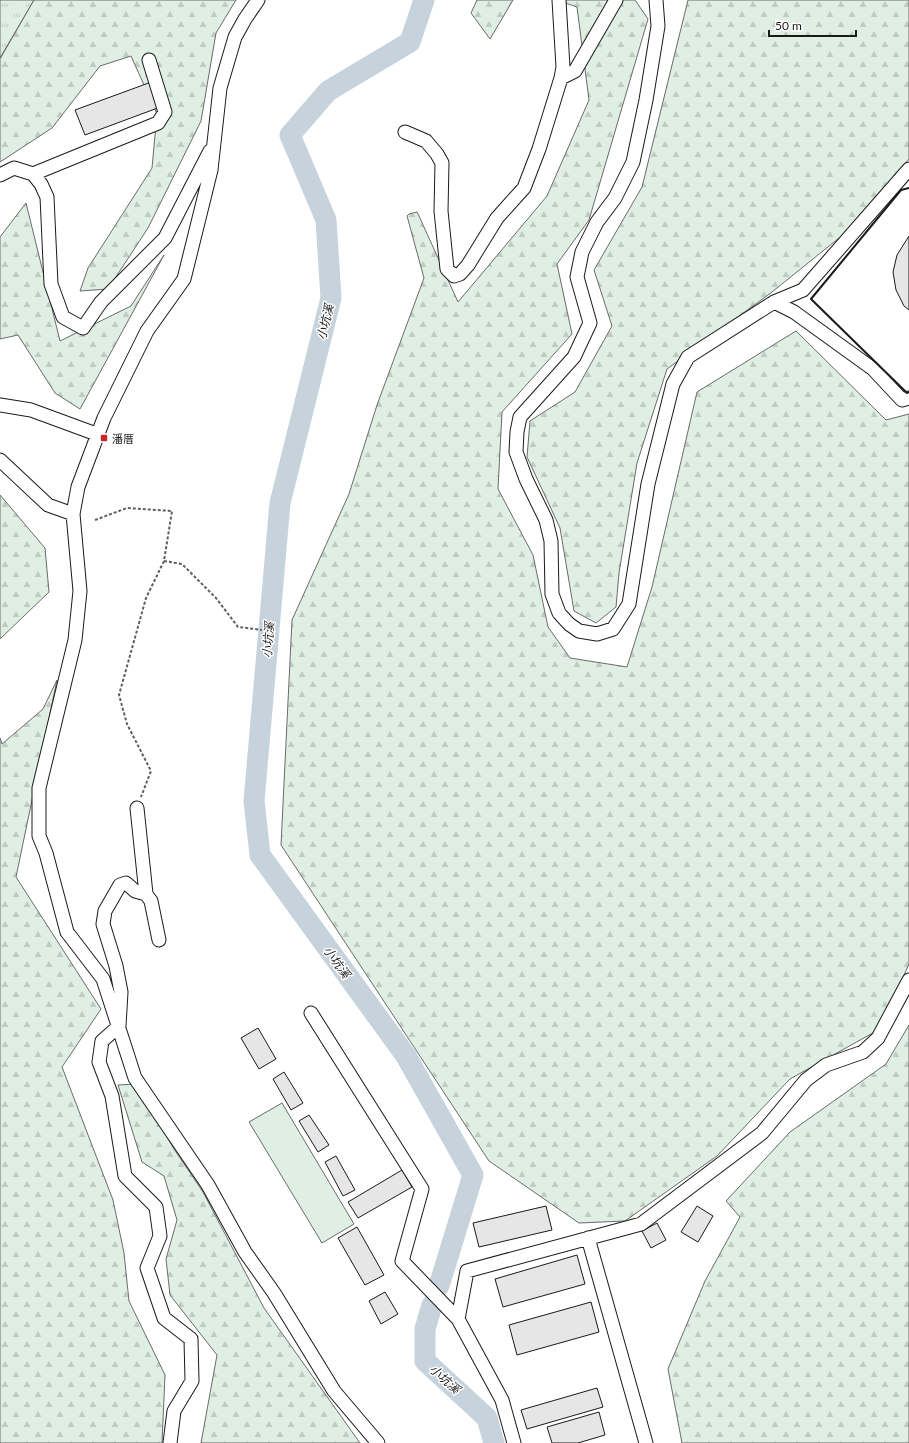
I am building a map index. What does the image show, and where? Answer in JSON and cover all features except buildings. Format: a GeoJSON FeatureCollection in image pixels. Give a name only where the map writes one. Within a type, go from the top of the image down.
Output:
{"type":"FeatureCollection","features":[{"type":"Feature","properties":{"kind":"street"},"geometry":{"type":"LineString","coordinates":[[258,0],[244,19],[235,37],[220,88],[211,170],[184,279],[147,331],[104,418],[99,435],[85,464],[78,487],[73,514],[80,591],[75,640],[39,788],[39,836],[46,853],[67,932],[103,979],[135,1078],[208,1185],[245,1252],[274,1293],[334,1391],[378,1443]]}},
{"type":"Feature","properties":{"kind":"street"},"geometry":{"type":"LineString","coordinates":[[405,132],[426,141],[437,154],[442,163],[441,210],[446,269],[454,276],[460,274],[468,265],[497,218],[524,188],[539,149],[563,67],[559,0]]}},
{"type":"Feature","properties":{"kind":"street"},"geometry":{"type":"LineString","coordinates":[[561,78],[575,71],[616,0]]}},
{"type":"Feature","properties":{"kind":"street"},"geometry":{"type":"LineString","coordinates":[[656,0],[658,26],[633,162],[616,198],[597,222],[582,252],[577,277],[590,323],[574,357],[520,417],[517,432],[516,452],[526,479],[546,520],[551,541],[552,594],[559,613],[568,624],[579,631],[597,634],[613,630],[629,604],[648,484],[672,384],[688,358],[774,302],[803,290],[909,169]]}},
{"type":"Feature","properties":{"kind":"street"},"geometry":{"type":"LineString","coordinates":[[33,174],[158,123],[165,112],[148,60]]}},
{"type":"Feature","properties":{"kind":"street"},"geometry":{"type":"LineString","coordinates":[[0,175],[14,168],[33,174],[41,184],[48,197],[51,284],[63,317],[83,328],[102,302],[165,238],[214,144]]}},
{"type":"Feature","properties":{"kind":"street"},"geometry":{"type":"LineString","coordinates":[[774,302],[794,312],[873,369],[902,400],[909,398]]}},
{"type":"Feature","properties":{"kind":"street"},"geometry":{"type":"LineString","coordinates":[[0,405],[31,410],[99,435]]}},
{"type":"Feature","properties":{"kind":"street"},"geometry":{"type":"LineString","coordinates":[[0,460],[48,504],[73,514]]}},
{"type":"Feature","properties":{"kind":"street"},"geometry":{"type":"LineString","coordinates":[[137,808],[146,894],[151,901],[159,940]]}},
{"type":"Feature","properties":{"kind":"street"},"geometry":{"type":"LineString","coordinates":[[146,894],[135,891],[126,883],[120,885],[105,911],[103,924],[116,966],[121,992],[118,1026],[102,1041],[99,1062],[112,1096],[125,1176],[156,1207],[160,1236],[147,1268],[164,1318],[192,1339],[192,1382],[174,1411],[170,1443]]}},
{"type":"Feature","properties":{"kind":"street"},"geometry":{"type":"LineString","coordinates":[[458,1319],[467,1271],[641,1224],[762,1133],[806,1080],[826,1065],[863,1052],[878,1038],[909,980]]}},
{"type":"Feature","properties":{"kind":"street"},"geometry":{"type":"LineString","coordinates":[[311,1013],[422,1190],[402,1260],[458,1319],[502,1400],[514,1443]]}},
{"type":"Feature","properties":{"kind":"street"},"geometry":{"type":"LineString","coordinates":[[588,1238],[646,1443]]}},
{"type":"Feature","properties":{"kind":"path"},"geometry":{"type":"LineString","coordinates":[[95,520],[126,508],[172,511],[164,561],[146,598],[119,695],[127,724],[151,771],[137,808]]}},
{"type":"Feature","properties":{"kind":"path"},"geometry":{"type":"LineString","coordinates":[[164,561],[182,564],[216,598],[238,627],[263,630]]}},
{"type":"Feature","properties":{"kind":"green space"},"geometry":{"type":"Polygon","coordinates":[[[0,0],[34,0],[0,58],[0,0]]]}},
{"type":"Feature","properties":{"kind":"green space"},"geometry":{"type":"Polygon","coordinates":[[[34,0],[236,0],[216,33],[201,121],[148,228],[108,289],[80,291],[88,268],[152,168],[157,114],[131,56],[100,66],[52,128],[0,162],[0,59],[34,0]]]}},
{"type":"Feature","properties":{"kind":"green space"},"geometry":{"type":"Polygon","coordinates":[[[477,0],[513,0],[490,39],[471,13],[477,0]]]}},
{"type":"Feature","properties":{"kind":"green space"},"geometry":{"type":"Polygon","coordinates":[[[557,0],[635,0],[648,19],[589,220],[557,264],[572,334],[502,412],[498,489],[533,555],[548,627],[570,658],[627,667],[652,587],[697,392],[796,331],[886,420],[909,414],[909,964],[880,1029],[790,1079],[717,1156],[625,1221],[579,1223],[489,1161],[281,845],[292,620],[349,494],[377,405],[424,278],[407,216],[417,212],[458,302],[547,196],[589,100],[577,7],[557,0]]]}},
{"type":"Feature","properties":{"kind":"green space"},"geometry":{"type":"Polygon","coordinates":[[[688,0],[909,0],[909,159],[844,234],[772,292],[667,369],[637,463],[619,573],[616,607],[596,623],[574,611],[560,528],[527,457],[530,421],[575,392],[612,326],[594,270],[642,187],[688,0]]]}},
{"type":"Feature","properties":{"kind":"green space"},"geometry":{"type":"Polygon","coordinates":[[[26,203],[60,341],[131,306],[164,255],[80,409],[55,393],[18,335],[0,339],[0,237],[26,203]]]}},
{"type":"Feature","properties":{"kind":"green space"},"geometry":{"type":"Polygon","coordinates":[[[0,495],[45,548],[49,592],[0,639],[0,495]]]}},
{"type":"Feature","properties":{"kind":"green space"},"geometry":{"type":"Polygon","coordinates":[[[57,680],[16,877],[101,1009],[62,1067],[113,1200],[124,1253],[129,1301],[165,1375],[162,1443],[0,1443],[0,738],[2,744],[43,709],[57,680]]]}},
{"type":"Feature","properties":{"kind":"green space"},"geometry":{"type":"Polygon","coordinates":[[[909,1025],[909,1443],[682,1443],[668,1369],[705,1281],[740,1217],[726,1201],[790,1132],[886,1064],[909,1025]]]}},
{"type":"Feature","properties":{"kind":"green space"},"geometry":{"type":"Polygon","coordinates":[[[137,1084],[174,1149],[203,1192],[264,1308],[360,1443],[201,1443],[217,1355],[170,1295],[166,1259],[177,1220],[164,1176],[142,1162],[118,1085],[137,1084]]]}},
{"type":"Feature","properties":{"kind":"green space"},"geometry":{"type":"Polygon","coordinates":[[[282,1103],[354,1224],[322,1243],[249,1122],[282,1103]]]}},
{"type":"Feature","properties":{"kind":"waterway","name":"小坑溪"},"geometry":{"type":"LineString","coordinates":[[424,0],[410,42],[328,91],[290,135],[326,220],[331,298],[280,503],[254,801],[260,855],[406,1056],[473,1175],[439,1286]]}},
{"type":"Feature","properties":{"kind":"waterway","name":"小坑溪"},"geometry":{"type":"LineString","coordinates":[[432,1305],[425,1329],[425,1361],[487,1418],[494,1443]]}},
{"type":"Feature","properties":{"kind":"wall"},"geometry":{"type":"LineString","coordinates":[[909,188],[901,190],[811,299],[907,393],[909,392]]}},
{"type":"Feature","properties":{"kind":"place","name":"潘厝"},"geometry":{"type":"Point","coordinates":[104,438]}}]}
